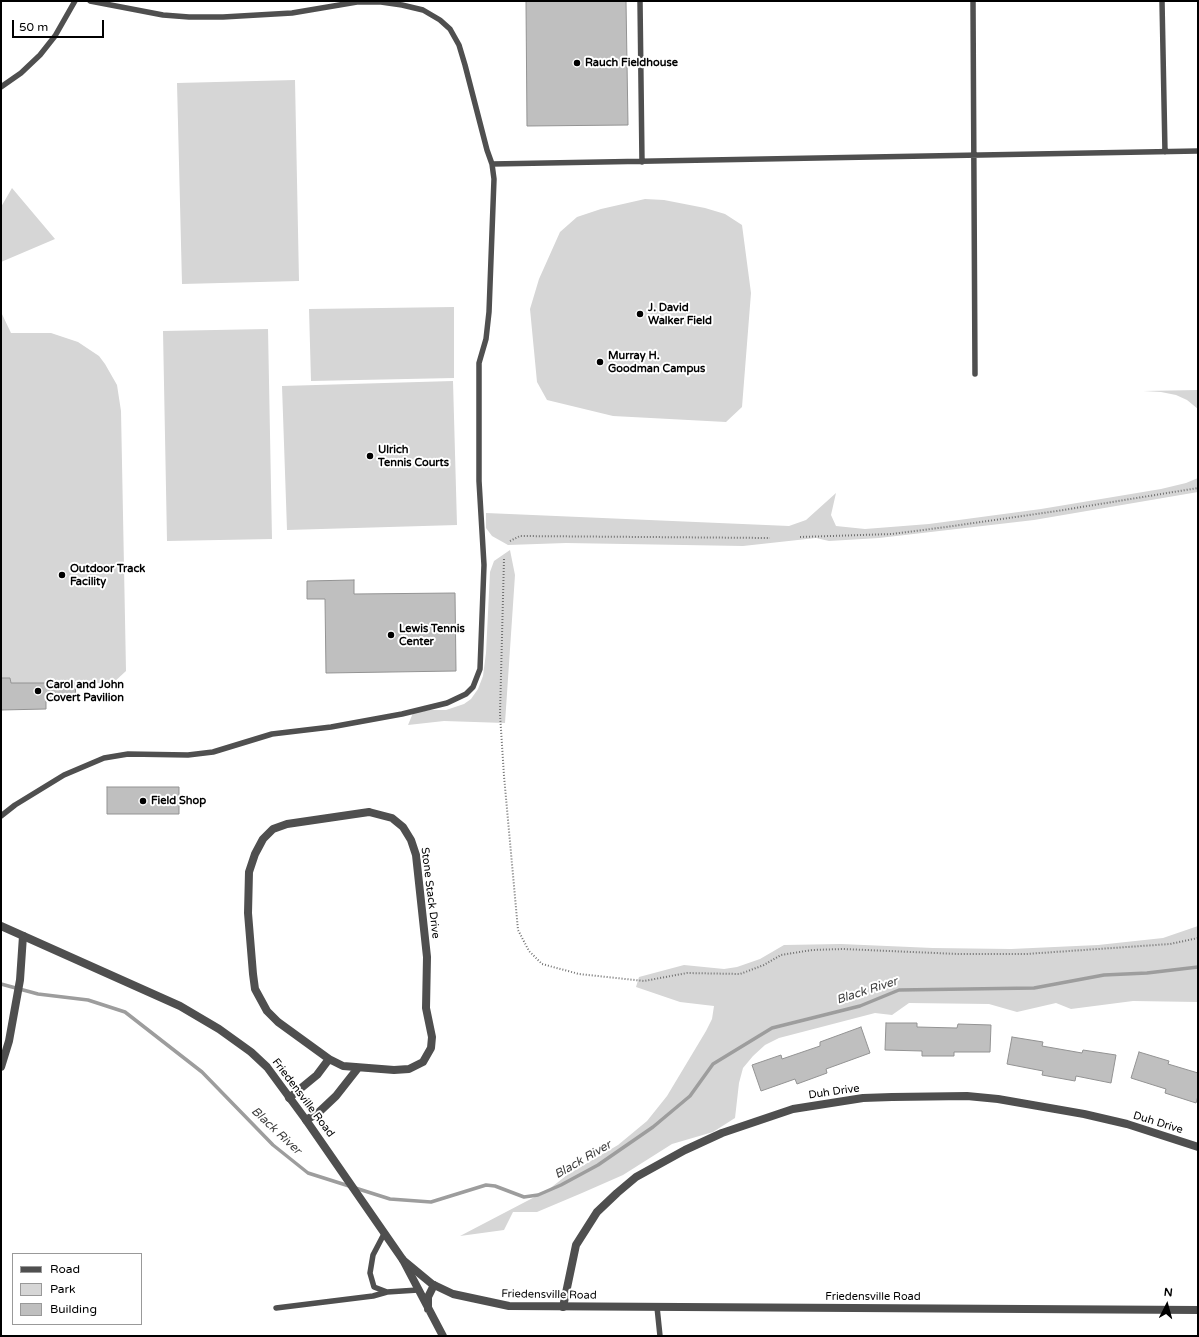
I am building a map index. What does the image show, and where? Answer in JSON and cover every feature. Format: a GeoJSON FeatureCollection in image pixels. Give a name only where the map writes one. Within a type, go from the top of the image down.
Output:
{"type":"FeatureCollection","features":[{"type":"Feature","properties":{"kind":"street","name":"Stone Stack Drive"},"geometry":{"type":"LineString","coordinates":[[368,812],[381,814],[392,818],[403,827],[411,840],[416,855],[427,957],[426,1008],[432,1037],[431,1048],[423,1062],[408,1069],[394,1070],[358,1068],[343,1066],[329,1059],[278,1022],[267,1011],[255,989],[250,941],[249,872],[254,854],[263,839],[273,829],[287,824],[314,819],[368,812]]}},
{"type":"Feature","properties":{"kind":"street","name":"Friedensville Road"},"geometry":{"type":"LineString","coordinates":[[1,926],[180,1006],[219,1029],[251,1052],[267,1067],[306,1120],[339,1166],[357,1196],[403,1260],[434,1285],[453,1294],[493,1304],[510,1306],[1198,1310]]}},
{"type":"Feature","properties":{"kind":"street"},"geometry":{"type":"LineString","coordinates":[[1,1067],[9,1042],[20,980],[23,936]]}},
{"type":"Feature","properties":{"kind":"street"},"geometry":{"type":"LineString","coordinates":[[289,1098],[317,1075],[329,1059]]}},
{"type":"Feature","properties":{"kind":"street"},"geometry":{"type":"LineString","coordinates":[[306,1120],[318,1113],[336,1096],[358,1068]]}},
{"type":"Feature","properties":{"kind":"street","name":"Duh Drive"},"geometry":{"type":"LineString","coordinates":[[563,1307],[576,1245],[597,1212],[616,1193],[636,1177],[685,1150],[722,1133],[793,1109],[863,1098],[967,1096],[998,1099],[1084,1114],[1127,1124],[1198,1147]]}},
{"type":"Feature","properties":{"kind":"street"},"geometry":{"type":"LineString","coordinates":[[403,1260],[443,1336]]}},
{"type":"Feature","properties":{"kind":"street"},"geometry":{"type":"LineString","coordinates":[[429,1311],[428,1300],[434,1285]]}},
{"type":"Feature","properties":{"kind":"lane"},"geometry":{"type":"LineString","coordinates":[[1,87],[22,73],[40,55],[55,36],[75,1]]}},
{"type":"Feature","properties":{"kind":"lane"},"geometry":{"type":"LineString","coordinates":[[1,816],[15,805],[64,775],[104,758],[128,754],[188,755],[213,752],[272,734],[331,727],[402,714],[447,703],[466,694],[473,687],[480,669],[484,565],[479,480],[479,364],[486,339],[489,312],[494,179],[492,164],[487,150],[471,85],[459,45],[450,29],[440,20],[423,10],[402,5],[357,2],[292,13],[223,17],[189,17],[163,15],[90,1]]}},
{"type":"Feature","properties":{"kind":"lane"},"geometry":{"type":"LineString","coordinates":[[640,1],[642,162]]}},
{"type":"Feature","properties":{"kind":"lane"},"geometry":{"type":"LineString","coordinates":[[973,1],[975,374]]}},
{"type":"Feature","properties":{"kind":"lane"},"geometry":{"type":"LineString","coordinates":[[1162,1],[1165,152]]}},
{"type":"Feature","properties":{"kind":"lane"},"geometry":{"type":"LineString","coordinates":[[492,164],[1198,151]]}},
{"type":"Feature","properties":{"kind":"lane"},"geometry":{"type":"LineString","coordinates":[[384,1234],[373,1254],[370,1273],[374,1287],[387,1292]]}},
{"type":"Feature","properties":{"kind":"lane"},"geometry":{"type":"LineString","coordinates":[[276,1308],[374,1296],[387,1292],[418,1290]]}},
{"type":"Feature","properties":{"kind":"lane"},"geometry":{"type":"LineString","coordinates":[[657,1307],[660,1336]]}},
{"type":"Feature","properties":{"kind":"path"},"geometry":{"type":"LineString","coordinates":[[800,536],[892,534],[1041,514],[1198,488]]}},
{"type":"Feature","properties":{"kind":"path"},"geometry":{"type":"LineString","coordinates":[[510,541],[520,536],[770,538]]}},
{"type":"Feature","properties":{"kind":"path"},"geometry":{"type":"LineString","coordinates":[[504,559],[500,714],[518,930],[529,951],[542,964],[579,974],[644,981],[687,973],[740,974],[764,965],[781,955],[812,950],[844,948],[958,954],[1026,954],[1170,944],[1198,938]]}},
{"type":"Feature","properties":{"kind":"green space"},"geometry":{"type":"Polygon","coordinates":[[[295,80],[299,281],[182,284],[177,83],[295,80]]]}},
{"type":"Feature","properties":{"kind":"green space"},"geometry":{"type":"Polygon","coordinates":[[[12,188],[55,239],[1,262],[1,207],[12,188]]]}},
{"type":"Feature","properties":{"kind":"green space","name":"J. David Walker Field"},"geometry":{"type":"Polygon","coordinates":[[[645,199],[664,200],[705,208],[725,214],[742,225],[751,293],[742,407],[726,422],[613,416],[547,400],[537,382],[530,309],[539,279],[560,232],[577,217],[601,209],[645,199]]]}},
{"type":"Feature","properties":{"kind":"green space"},"geometry":{"type":"Polygon","coordinates":[[[454,307],[454,378],[311,381],[309,309],[454,307]]]}},
{"type":"Feature","properties":{"kind":"green space","name":"Outdoor Track Facility"},"geometry":{"type":"Polygon","coordinates":[[[1,312],[11,333],[51,333],[78,342],[99,356],[117,385],[121,411],[126,671],[113,683],[11,683],[10,678],[1,678],[1,312]]]}},
{"type":"Feature","properties":{"kind":"green space"},"geometry":{"type":"Polygon","coordinates":[[[268,329],[272,539],[167,541],[163,331],[268,329]]]}},
{"type":"Feature","properties":{"kind":"green space","name":"Ulrich Tennis Courts"},"geometry":{"type":"Polygon","coordinates":[[[453,381],[457,525],[287,530],[282,386],[453,381]]]}},
{"type":"Feature","properties":{"kind":"green space"},"geometry":{"type":"Polygon","coordinates":[[[1198,390],[1198,409],[1187,400],[1176,395],[1143,391],[1198,390]]]}},
{"type":"Feature","properties":{"kind":"green space"},"geometry":{"type":"Polygon","coordinates":[[[1198,478],[1198,492],[1034,520],[879,538],[829,541],[816,538],[743,546],[566,543],[508,545],[492,536],[486,528],[486,513],[789,526],[806,520],[836,493],[831,515],[836,526],[865,529],[929,524],[1041,509],[1161,489],[1186,483],[1198,478]]]}},
{"type":"Feature","properties":{"kind":"green space"},"geometry":{"type":"Polygon","coordinates":[[[510,550],[515,575],[505,723],[444,721],[408,725],[413,713],[430,710],[446,710],[464,704],[471,699],[478,689],[483,676],[486,653],[490,572],[494,561],[510,550]]]}},
{"type":"Feature","properties":{"kind":"green space"},"geometry":{"type":"Polygon","coordinates":[[[1198,926],[1198,1002],[1133,1001],[1071,1009],[1056,1003],[1017,1012],[989,1004],[909,1003],[892,1015],[875,1013],[779,1038],[765,1045],[743,1068],[739,1083],[735,1118],[713,1132],[672,1144],[623,1175],[537,1212],[513,1212],[504,1230],[460,1236],[548,1190],[567,1175],[618,1145],[647,1121],[667,1096],[706,1031],[712,1019],[714,1006],[680,1002],[636,987],[639,977],[684,965],[724,969],[737,967],[760,959],[784,945],[841,944],[933,948],[1011,949],[1098,945],[1163,938],[1198,926]]]}},
{"type":"Feature","properties":{"kind":"building","name":"Rauch Fieldhouse"},"geometry":{"type":"Polygon","coordinates":[[[526,1],[626,1],[628,125],[527,126],[526,1]]]}},
{"type":"Feature","properties":{"kind":"building","name":"Lewis Tennis Center"},"geometry":{"type":"Polygon","coordinates":[[[354,580],[354,594],[455,593],[456,671],[326,673],[325,599],[307,599],[307,581],[354,580]]]}},
{"type":"Feature","properties":{"kind":"building","name":"Carol and John Covert Pavilion"},"geometry":{"type":"Polygon","coordinates":[[[1,678],[10,678],[11,683],[75,683],[76,698],[46,699],[46,709],[1,710],[1,678]]]}},
{"type":"Feature","properties":{"kind":"building","name":"Field Shop"},"geometry":{"type":"Polygon","coordinates":[[[107,787],[179,787],[179,814],[107,814],[107,787]]]}},
{"type":"Feature","properties":{"kind":"building"},"geometry":{"type":"Polygon","coordinates":[[[886,1023],[917,1023],[917,1027],[957,1028],[958,1024],[991,1025],[990,1052],[954,1052],[954,1056],[922,1056],[922,1051],[885,1050],[886,1023]]]}},
{"type":"Feature","properties":{"kind":"building"},"geometry":{"type":"Polygon","coordinates":[[[861,1027],[870,1053],[826,1069],[827,1073],[797,1084],[795,1079],[761,1091],[752,1065],[781,1055],[782,1059],[820,1046],[820,1042],[861,1027]]]}},
{"type":"Feature","properties":{"kind":"building"},"geometry":{"type":"Polygon","coordinates":[[[1012,1037],[1043,1042],[1042,1046],[1082,1053],[1083,1050],[1116,1055],[1111,1083],[1076,1076],[1075,1081],[1042,1075],[1043,1071],[1007,1064],[1012,1037]]]}},
{"type":"Feature","properties":{"kind":"building"},"geometry":{"type":"Polygon","coordinates":[[[1139,1052],[1169,1061],[1168,1064],[1198,1073],[1198,1096],[1196,1103],[1165,1093],[1166,1089],[1131,1078],[1139,1052]]]}},
{"type":"Feature","properties":{"kind":"waterway","name":"Black River"},"geometry":{"type":"LineString","coordinates":[[1,984],[38,994],[88,1000],[125,1012],[202,1072],[273,1145],[308,1173],[390,1199],[431,1202],[486,1185],[495,1186],[524,1197],[538,1195],[561,1185],[598,1165],[653,1127],[690,1096],[713,1064],[772,1028],[860,1006],[899,990],[1034,988],[1104,975],[1147,973],[1198,967]]}},
{"type":"Feature","properties":{"kind":"place","name":"Rauch Fieldhouse"},"geometry":{"type":"Point","coordinates":[577,63]}},
{"type":"Feature","properties":{"kind":"place","name":"J. David Walker Field"},"geometry":{"type":"Point","coordinates":[640,314]}},
{"type":"Feature","properties":{"kind":"place","name":"Murray H. Goodman Campus"},"geometry":{"type":"Point","coordinates":[600,362]}},
{"type":"Feature","properties":{"kind":"place","name":"Ulrich Tennis Courts"},"geometry":{"type":"Point","coordinates":[370,456]}},
{"type":"Feature","properties":{"kind":"place","name":"Outdoor Track Facility"},"geometry":{"type":"Point","coordinates":[62,575]}},
{"type":"Feature","properties":{"kind":"place","name":"Lewis Tennis Center"},"geometry":{"type":"Point","coordinates":[391,635]}},
{"type":"Feature","properties":{"kind":"place","name":"Carol and John Covert Pavilion"},"geometry":{"type":"Point","coordinates":[38,691]}},
{"type":"Feature","properties":{"kind":"place","name":"Field Shop"},"geometry":{"type":"Point","coordinates":[143,801]}}]}
